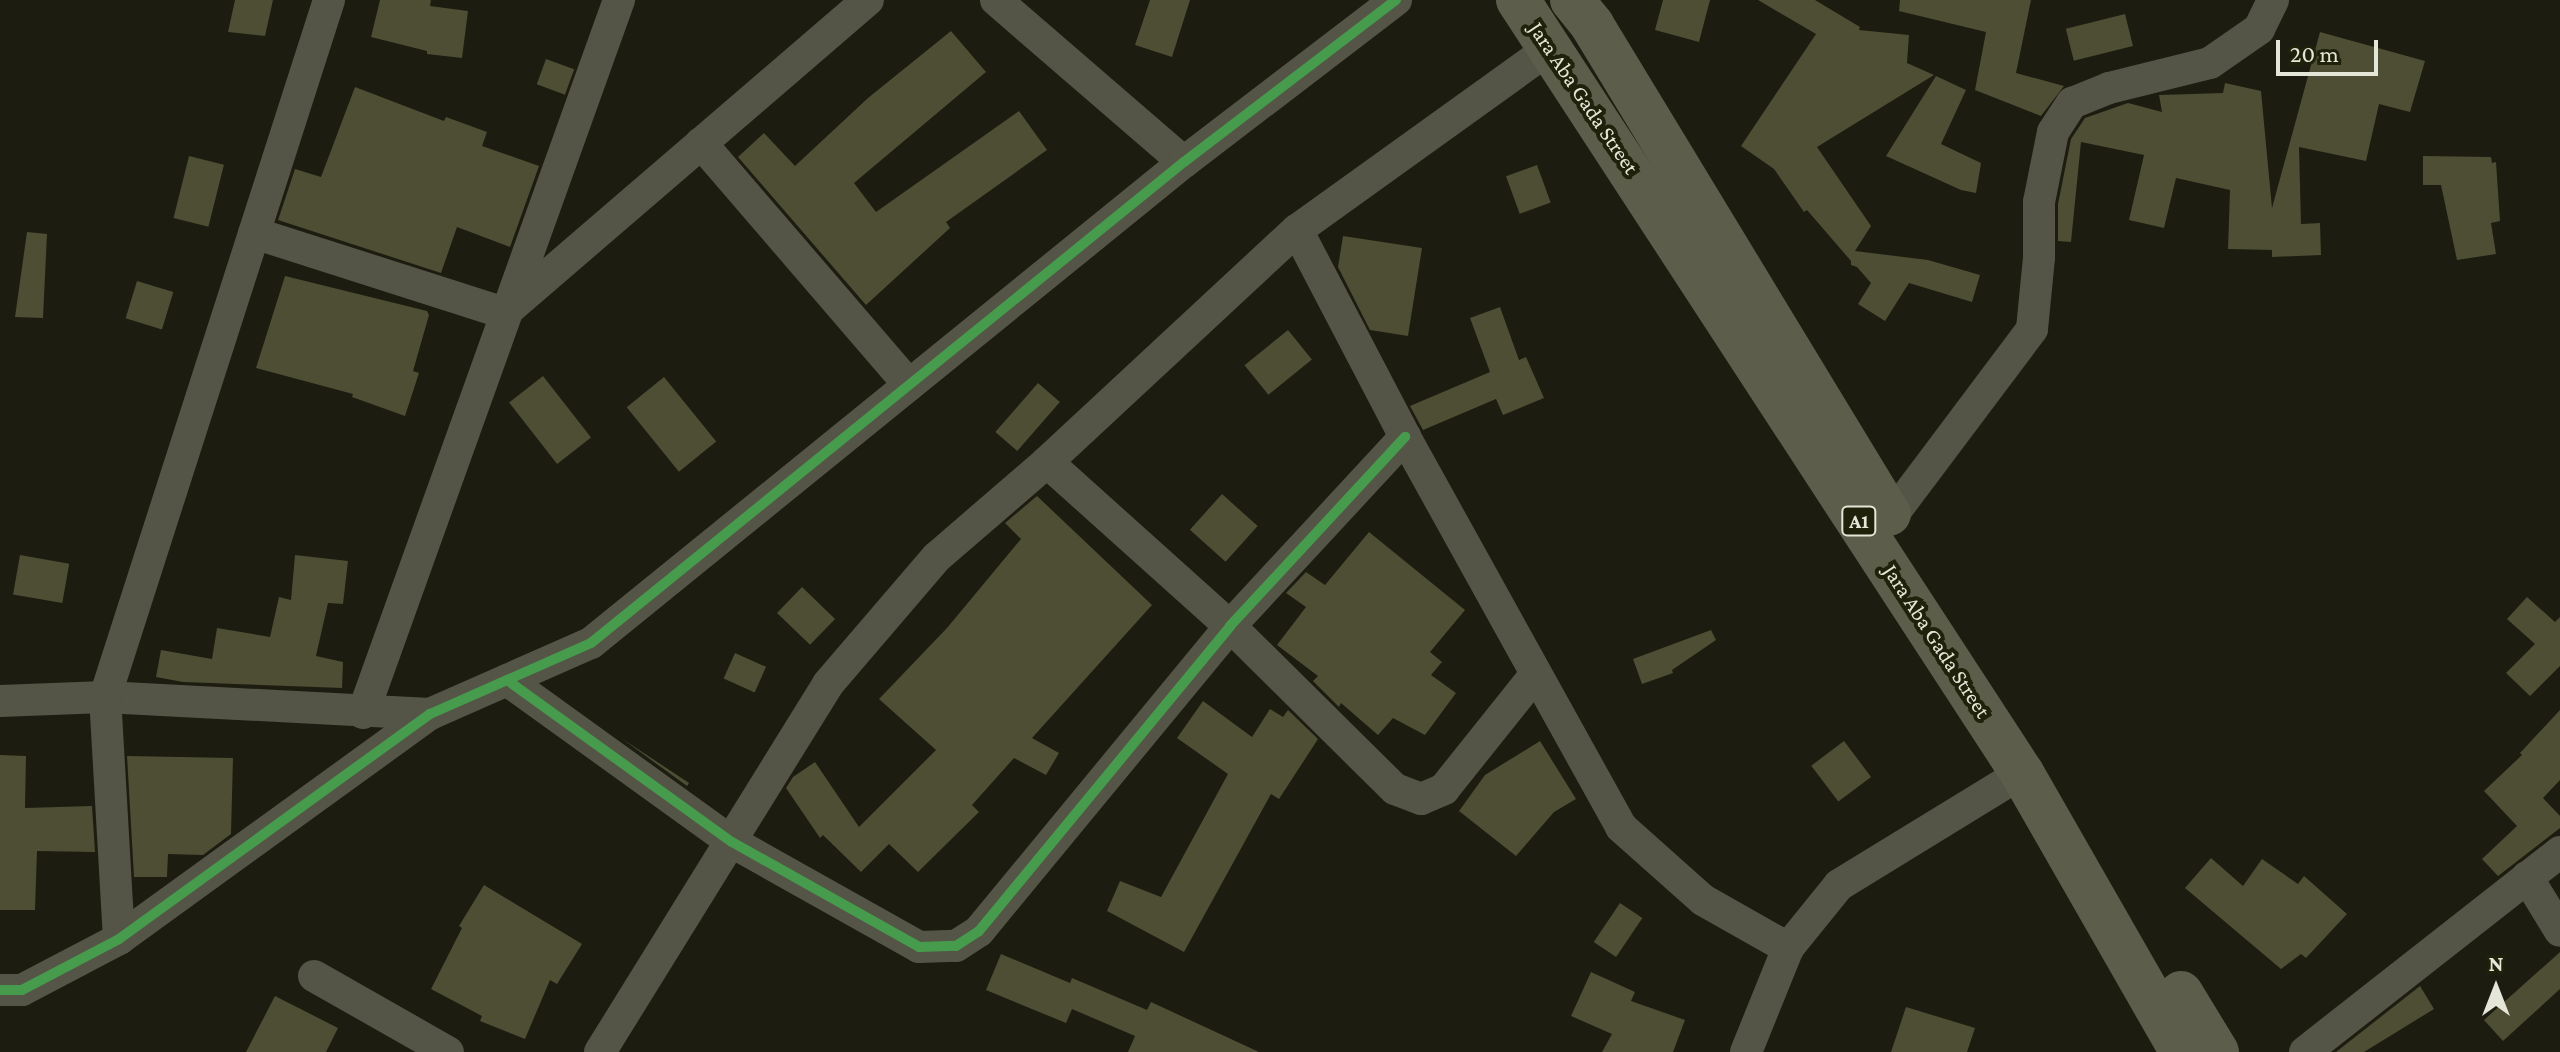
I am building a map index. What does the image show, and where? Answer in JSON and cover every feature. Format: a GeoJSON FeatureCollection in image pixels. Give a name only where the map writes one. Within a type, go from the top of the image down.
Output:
{"type":"FeatureCollection","features":[{"type":"Feature","properties":{"kind":"main road","name":"Jara Aba Gada Street"},"geometry":{"type":"LineString","coordinates":[[1518,0],[1552,47],[2022,773],[2182,1052]]}},
{"type":"Feature","properties":{"kind":"main road","name":"Jara Aba Gada Street"},"geometry":{"type":"LineString","coordinates":[[1572,0],[1592,25],[2217,1052]]}},
{"type":"Feature","properties":{"kind":"street"},"geometry":{"type":"LineString","coordinates":[[119,939],[105,697],[329,0]]}},
{"type":"Feature","properties":{"kind":"street"},"geometry":{"type":"LineString","coordinates":[[363,713],[504,313],[619,0]]}},
{"type":"Feature","properties":{"kind":"street"},"geometry":{"type":"LineString","coordinates":[[504,313],[868,0]]}},
{"type":"Feature","properties":{"kind":"street"},"geometry":{"type":"LineString","coordinates":[[996,0],[1184,162]]}},
{"type":"Feature","properties":{"kind":"street"},"geometry":{"type":"LineString","coordinates":[[0,990],[22,990],[119,939],[430,714],[591,643],[1184,162],[1396,0]]}},
{"type":"Feature","properties":{"kind":"street"},"geometry":{"type":"LineString","coordinates":[[1891,517],[2032,329],[2039,258],[2039,202],[2053,132],[2072,103],[2109,88],[2210,63],[2259,29],[2273,0]]}},
{"type":"Feature","properties":{"kind":"street"},"geometry":{"type":"LineString","coordinates":[[600,1052],[828,684],[937,557],[1047,462],[1297,230],[1552,47]]}},
{"type":"Feature","properties":{"kind":"street"},"geometry":{"type":"LineString","coordinates":[[701,143],[909,385]]}},
{"type":"Feature","properties":{"kind":"street"},"geometry":{"type":"LineString","coordinates":[[1297,230],[1405,437],[1621,827],[1703,900],[1788,948]]}},
{"type":"Feature","properties":{"kind":"street"},"geometry":{"type":"LineString","coordinates":[[254,233],[504,313]]}},
{"type":"Feature","properties":{"kind":"street"},"geometry":{"type":"LineString","coordinates":[[507,680],[732,842],[919,947],[956,946],[979,931],[1230,626],[1405,437]]}},
{"type":"Feature","properties":{"kind":"street"},"geometry":{"type":"LineString","coordinates":[[1047,462],[1230,626],[1395,789],[1421,799],[1444,789],[1535,675]]}},
{"type":"Feature","properties":{"kind":"street"},"geometry":{"type":"LineString","coordinates":[[0,701],[105,697],[363,713],[430,714]]}},
{"type":"Feature","properties":{"kind":"street"},"geometry":{"type":"LineString","coordinates":[[1746,1052],[1788,948],[1839,885],[2022,773]]}},
{"type":"Feature","properties":{"kind":"street"},"geometry":{"type":"LineString","coordinates":[[2305,1052],[2560,852]]}},
{"type":"Feature","properties":{"kind":"street"},"geometry":{"type":"LineString","coordinates":[[2527,877],[2560,931]]}},
{"type":"Feature","properties":{"kind":"street"},"geometry":{"type":"LineString","coordinates":[[314,976],[448,1052]]}},
{"type":"Feature","properties":{"kind":"building"},"geometry":{"type":"Polygon","coordinates":[[[235,0],[273,0],[265,36],[228,32],[235,0]]]}},
{"type":"Feature","properties":{"kind":"building"},"geometry":{"type":"Polygon","coordinates":[[[380,0],[431,0],[430,6],[468,11],[462,58],[427,54],[427,51],[371,37],[380,0]]]}},
{"type":"Feature","properties":{"kind":"building"},"geometry":{"type":"Polygon","coordinates":[[[1150,0],[1190,0],[1172,57],[1135,45],[1150,0]]]}},
{"type":"Feature","properties":{"kind":"building"},"geometry":{"type":"Polygon","coordinates":[[[1663,0],[1710,0],[1699,42],[1655,30],[1663,0]]]}},
{"type":"Feature","properties":{"kind":"building"},"geometry":{"type":"Polygon","coordinates":[[[1758,0],[1815,0],[1860,27],[1859,30],[1909,35],[1907,63],[1934,75],[1817,147],[1871,226],[1855,251],[1928,260],[1980,275],[1972,302],[1909,283],[1885,321],[1858,304],[1871,283],[1857,267],[1851,265],[1851,261],[1807,210],[1804,212],[1774,169],[1741,146],[1816,34],[1758,0]]]}},
{"type":"Feature","properties":{"kind":"building"},"geometry":{"type":"Polygon","coordinates":[[[1900,0],[2031,0],[2016,73],[2064,86],[2041,116],[1975,90],[1986,32],[1899,11],[1900,0]]]}},
{"type":"Feature","properties":{"kind":"building"},"geometry":{"type":"Polygon","coordinates":[[[2125,14],[2133,46],[2074,61],[2066,29],[2125,14]]]}},
{"type":"Feature","properties":{"kind":"building"},"geometry":{"type":"Polygon","coordinates":[[[951,31],[986,72],[854,183],[876,212],[1019,111],[1047,150],[946,222],[950,228],[866,305],[738,157],[764,133],[795,166],[868,98],[951,31]]]}},
{"type":"Feature","properties":{"kind":"building"},"geometry":{"type":"Polygon","coordinates":[[[2320,32],[2425,61],[2410,112],[2379,104],[2366,161],[2299,147],[2301,224],[2320,223],[2321,255],[2272,257],[2272,250],[2228,249],[2230,190],[2176,178],[2164,228],[2129,220],[2144,155],[2081,142],[2071,242],[2058,241],[2058,204],[2071,139],[2085,118],[2128,103],[2162,112],[2159,95],[2223,93],[2225,83],[2261,91],[2272,208],[2320,32]]]}},
{"type":"Feature","properties":{"kind":"building"},"geometry":{"type":"Polygon","coordinates":[[[546,59],[574,69],[565,95],[537,84],[546,59]]]}},
{"type":"Feature","properties":{"kind":"building"},"geometry":{"type":"Polygon","coordinates":[[[1936,76],[1966,90],[1941,144],[1981,163],[1976,193],[1961,190],[1886,156],[1936,76]]]}},
{"type":"Feature","properties":{"kind":"building"},"geometry":{"type":"Polygon","coordinates":[[[355,87],[444,121],[446,117],[487,132],[482,146],[539,166],[510,247],[457,227],[441,273],[278,220],[295,169],[321,177],[355,87]]]}},
{"type":"Feature","properties":{"kind":"building"},"geometry":{"type":"Polygon","coordinates":[[[189,156],[224,165],[208,227],[174,218],[189,156]]]}},
{"type":"Feature","properties":{"kind":"building"},"geometry":{"type":"Polygon","coordinates":[[[2423,156],[2491,157],[2492,163],[2496,162],[2500,221],[2491,223],[2496,254],[2457,260],[2441,185],[2423,185],[2423,156]]]}},
{"type":"Feature","properties":{"kind":"building"},"geometry":{"type":"Polygon","coordinates":[[[1537,165],[1551,203],[1520,214],[1506,176],[1537,165]]]}},
{"type":"Feature","properties":{"kind":"building"},"geometry":{"type":"Polygon","coordinates":[[[27,232],[47,234],[43,318],[15,317],[27,232]]]}},
{"type":"Feature","properties":{"kind":"building"},"geometry":{"type":"Polygon","coordinates":[[[1343,236],[1422,248],[1408,336],[1370,330],[1338,267],[1343,236]]]}},
{"type":"Feature","properties":{"kind":"building"},"geometry":{"type":"Polygon","coordinates":[[[285,276],[427,311],[429,315],[413,371],[419,373],[405,416],[352,397],[353,394],[256,368],[285,276]]]}},
{"type":"Feature","properties":{"kind":"building"},"geometry":{"type":"Polygon","coordinates":[[[137,281],[173,292],[162,329],[126,318],[137,281]]]}},
{"type":"Feature","properties":{"kind":"building"},"geometry":{"type":"Polygon","coordinates":[[[1500,307],[1519,360],[1526,357],[1544,398],[1503,415],[1496,399],[1423,430],[1410,406],[1490,372],[1470,318],[1500,307]]]}},
{"type":"Feature","properties":{"kind":"building"},"geometry":{"type":"Polygon","coordinates":[[[1288,330],[1312,360],[1268,395],[1244,365],[1288,330]]]}},
{"type":"Feature","properties":{"kind":"building"},"geometry":{"type":"Polygon","coordinates":[[[543,376],[591,437],[557,464],[509,402],[543,376]]]}},
{"type":"Feature","properties":{"kind":"building"},"geometry":{"type":"Polygon","coordinates":[[[664,377],[716,442],[679,472],[627,407],[664,377]]]}},
{"type":"Feature","properties":{"kind":"building"},"geometry":{"type":"Polygon","coordinates":[[[1038,383],[1060,402],[1017,451],[995,432],[1038,383]]]}},
{"type":"Feature","properties":{"kind":"building"},"geometry":{"type":"Polygon","coordinates":[[[1222,494],[1258,526],[1226,562],[1190,530],[1222,494]]]}},
{"type":"Feature","properties":{"kind":"building"},"geometry":{"type":"Polygon","coordinates":[[[1037,496],[1152,605],[1032,738],[1059,753],[1046,775],[1014,758],[972,805],[979,812],[918,872],[889,844],[861,872],[823,835],[820,838],[786,788],[793,777],[815,762],[859,827],[936,750],[879,699],[947,628],[1021,539],[1005,523],[1037,496]]]}},
{"type":"Feature","properties":{"kind":"building"},"geometry":{"type":"Polygon","coordinates":[[[1369,532],[1465,610],[1430,652],[1442,662],[1431,675],[1456,693],[1425,735],[1393,718],[1378,735],[1341,703],[1339,707],[1313,681],[1318,676],[1277,645],[1306,607],[1286,593],[1306,572],[1325,585],[1369,532]]]}},
{"type":"Feature","properties":{"kind":"building"},"geometry":{"type":"Polygon","coordinates":[[[20,555],[69,564],[62,603],[13,594],[20,555]]]}},
{"type":"Feature","properties":{"kind":"building"},"geometry":{"type":"Polygon","coordinates":[[[295,555],[348,561],[343,604],[328,603],[316,656],[343,662],[342,688],[183,682],[156,677],[161,650],[212,659],[217,628],[270,637],[279,597],[291,600],[295,555]]]}},
{"type":"Feature","properties":{"kind":"building"},"geometry":{"type":"Polygon","coordinates":[[[802,587],[835,619],[810,645],[777,613],[802,587]]]}},
{"type":"Feature","properties":{"kind":"building"},"geometry":{"type":"Polygon","coordinates":[[[2527,597],[2555,622],[2560,617],[2560,666],[2530,696],[2506,673],[2535,644],[2507,619],[2527,597]]]}},
{"type":"Feature","properties":{"kind":"building"},"geometry":{"type":"Polygon","coordinates":[[[1711,630],[1716,640],[1672,670],[1673,673],[1642,684],[1633,659],[1711,630]]]}},
{"type":"Feature","properties":{"kind":"building"},"geometry":{"type":"Polygon","coordinates":[[[735,653],[766,667],[755,692],[724,679],[735,653]]]}},
{"type":"Feature","properties":{"kind":"building"},"geometry":{"type":"Polygon","coordinates":[[[1203,701],[1252,737],[1270,709],[1283,717],[1288,710],[1318,739],[1279,799],[1271,794],[1184,952],[1107,911],[1120,881],[1161,897],[1228,774],[1177,738],[1203,701]]]}},
{"type":"Feature","properties":{"kind":"building"},"geometry":{"type":"Polygon","coordinates":[[[2560,710],[2560,780],[2543,798],[2560,816],[2560,828],[2498,876],[2482,859],[2517,826],[2484,791],[2522,755],[2520,753],[2560,710]]]}},
{"type":"Feature","properties":{"kind":"building"},"geometry":{"type":"Polygon","coordinates":[[[621,738],[689,783],[687,786],[621,738]]]}},
{"type":"Feature","properties":{"kind":"building"},"geometry":{"type":"Polygon","coordinates":[[[1540,741],[1576,799],[1554,812],[1516,856],[1459,811],[1485,775],[1540,741]]]}},
{"type":"Feature","properties":{"kind":"building"},"geometry":{"type":"Polygon","coordinates":[[[1844,741],[1871,777],[1838,802],[1811,766],[1844,741]]]}},
{"type":"Feature","properties":{"kind":"building"},"geometry":{"type":"Polygon","coordinates":[[[0,755],[26,756],[25,808],[92,806],[95,852],[37,851],[35,910],[0,910],[0,755]]]}},
{"type":"Feature","properties":{"kind":"building"},"geometry":{"type":"Polygon","coordinates":[[[127,756],[233,758],[231,834],[203,855],[168,854],[167,877],[134,877],[127,756]]]}},
{"type":"Feature","properties":{"kind":"building"},"geometry":{"type":"Polygon","coordinates":[[[2211,858],[2243,886],[2262,859],[2298,884],[2304,876],[2347,914],[2306,958],[2301,954],[2281,969],[2185,888],[2211,858]]]}},
{"type":"Feature","properties":{"kind":"building"},"geometry":{"type":"Polygon","coordinates":[[[484,885],[582,944],[557,984],[550,980],[525,1039],[480,1021],[482,1016],[431,989],[462,928],[459,926],[484,885]]]}},
{"type":"Feature","properties":{"kind":"building"},"geometry":{"type":"Polygon","coordinates":[[[1620,903],[1642,918],[1616,957],[1594,942],[1620,903]]]}},
{"type":"Feature","properties":{"kind":"building"},"geometry":{"type":"Polygon","coordinates":[[[2560,952],[2560,989],[2503,1041],[2484,1020],[2560,952]]]}},
{"type":"Feature","properties":{"kind":"building"},"geometry":{"type":"Polygon","coordinates":[[[1001,954],[1070,983],[1072,978],[1147,1010],[1151,1002],[1259,1052],[1128,1052],[1135,1036],[1072,1009],[1066,1023],[986,990],[1001,954]]]}},
{"type":"Feature","properties":{"kind":"building"},"geometry":{"type":"Polygon","coordinates":[[[1591,972],[1635,992],[1631,1001],[1685,1020],[1673,1052],[1602,1052],[1612,1034],[1571,1016],[1591,972]]]}},
{"type":"Feature","properties":{"kind":"building"},"geometry":{"type":"Polygon","coordinates":[[[2420,986],[2434,1009],[2364,1052],[2336,1052],[2420,986]]]}},
{"type":"Feature","properties":{"kind":"building"},"geometry":{"type":"Polygon","coordinates":[[[275,996],[338,1028],[326,1052],[246,1052],[275,996]]]}},
{"type":"Feature","properties":{"kind":"building"},"geometry":{"type":"Polygon","coordinates":[[[1906,1007],[1975,1028],[1967,1052],[1891,1052],[1906,1007]]]}},
{"type":"Feature","properties":{"kind":"cycle path"},"geometry":{"type":"LineString","coordinates":[[0,990],[22,990],[119,939],[430,714],[591,643],[1184,162],[1396,0]]}},
{"type":"Feature","properties":{"kind":"cycle path"},"geometry":{"type":"LineString","coordinates":[[507,680],[732,842],[919,947],[956,946],[979,931],[1230,626],[1405,437]]}}]}
